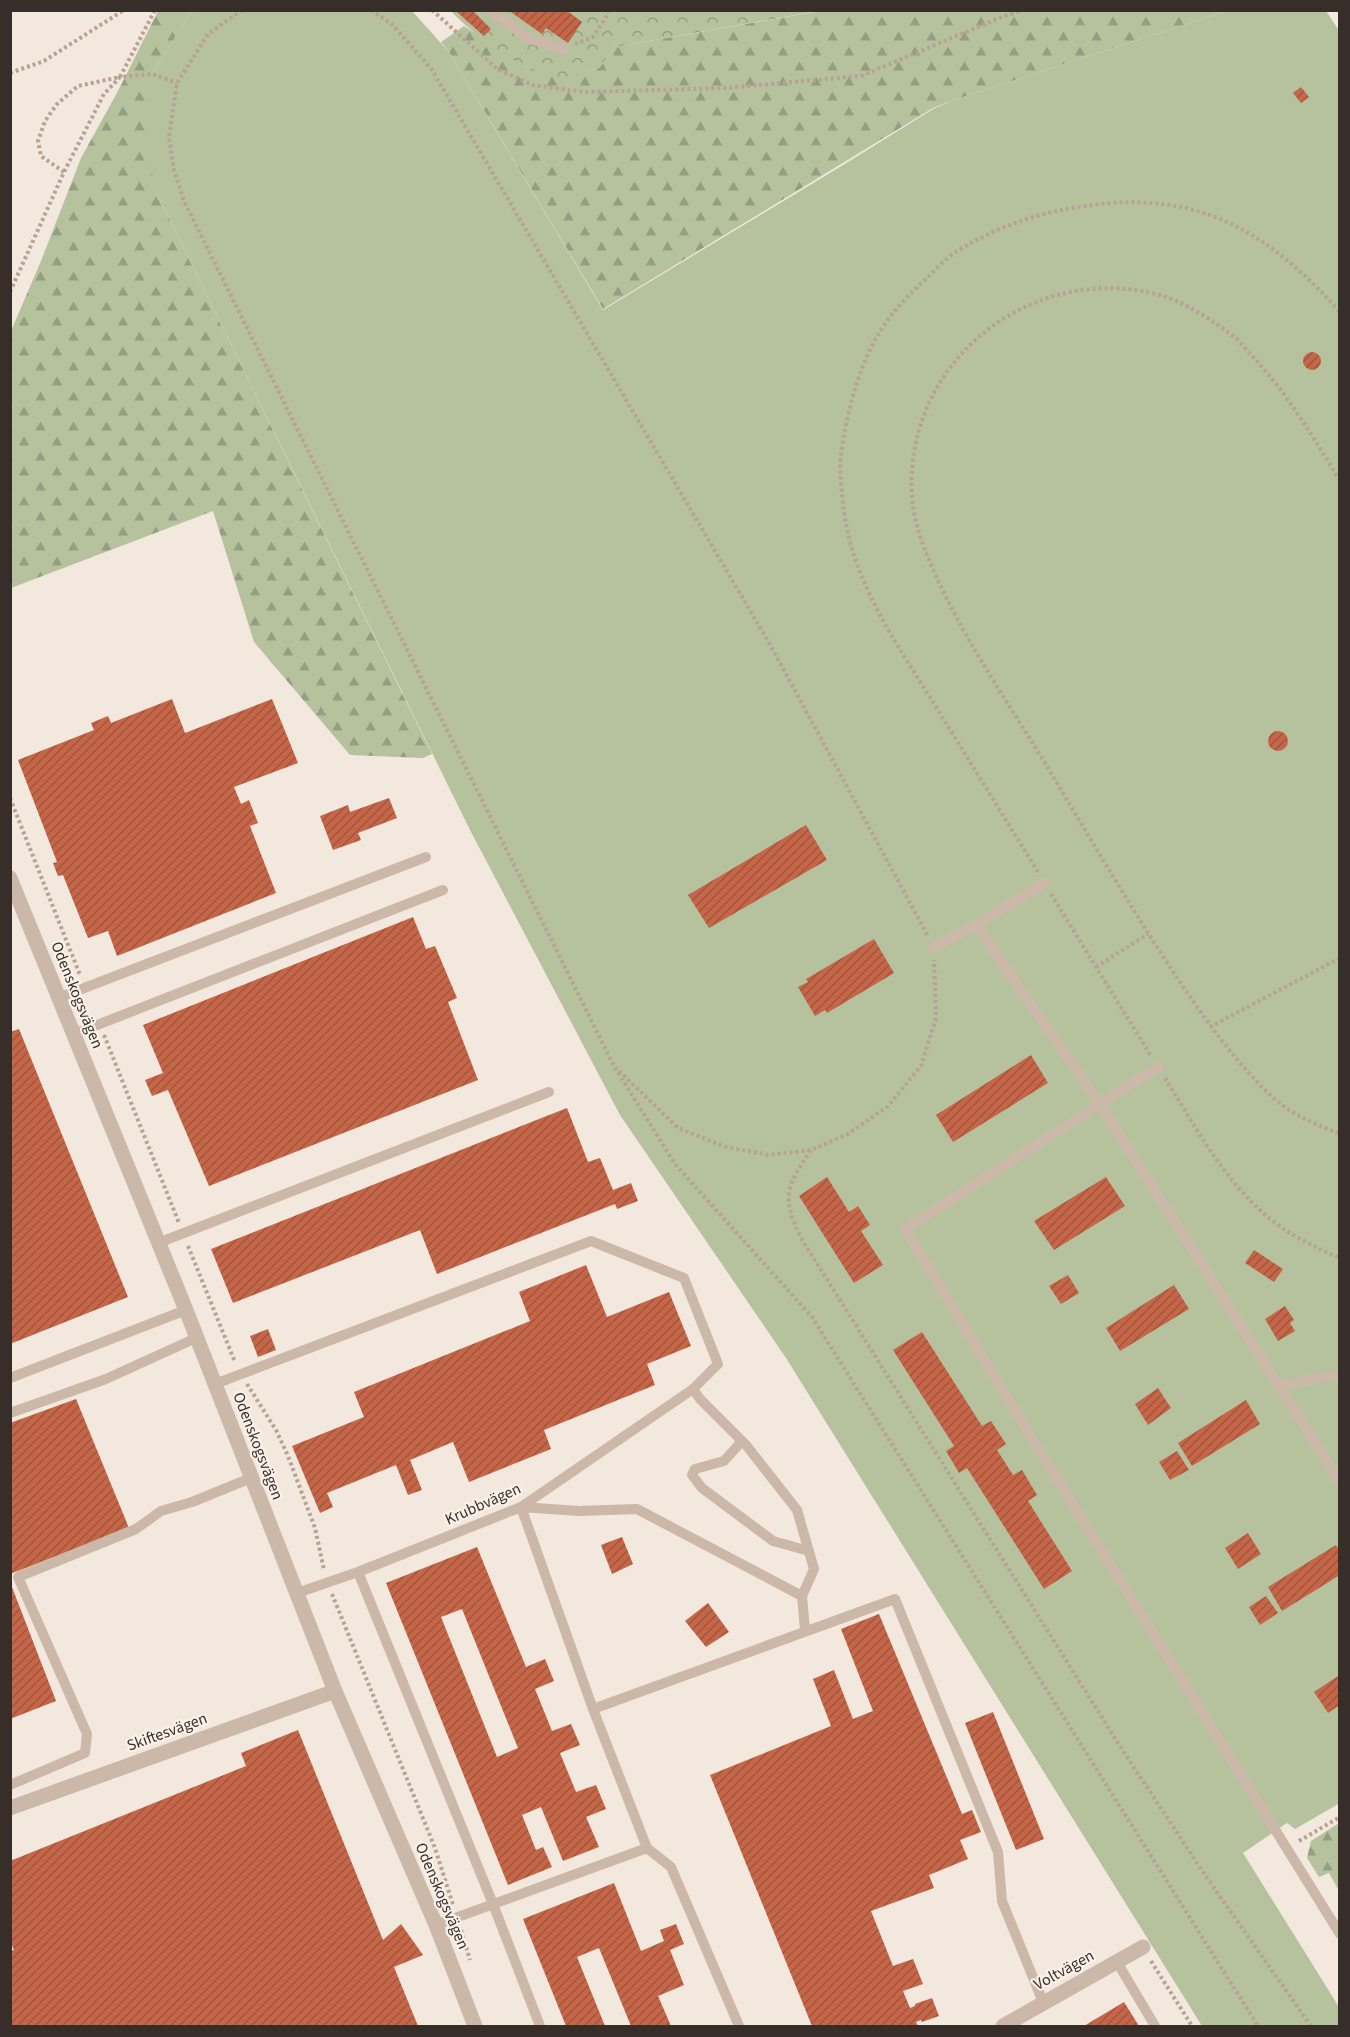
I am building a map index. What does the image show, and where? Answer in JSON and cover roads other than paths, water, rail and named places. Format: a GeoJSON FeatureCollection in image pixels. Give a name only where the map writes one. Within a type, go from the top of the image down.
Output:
{"type":"FeatureCollection","features":[{"type":"Feature","properties":{"kind":"street","name":"Odenskogsvägen"},"geometry":{"type":"LineString","coordinates":[[10,878],[186,1310],[335,1690],[436,1925],[476,2026]]}},
{"type":"Feature","properties":{"kind":"street","name":"Skiftesvägen"},"geometry":{"type":"LineString","coordinates":[[10,1808],[335,1690]]}},
{"type":"Feature","properties":{"kind":"street","name":"Voltvägen"},"geometry":{"type":"LineString","coordinates":[[1011,2024],[1043,2002],[1143,1947]]}},
{"type":"Feature","properties":{"kind":"lane"},"geometry":{"type":"LineString","coordinates":[[489,10],[530,39],[564,49]]}},
{"type":"Feature","properties":{"kind":"lane"},"geometry":{"type":"LineString","coordinates":[[58,998],[426,857]]}},
{"type":"Feature","properties":{"kind":"lane"},"geometry":{"type":"LineString","coordinates":[[934,947],[976,925],[1045,883]]}},
{"type":"Feature","properties":{"kind":"lane"},"geometry":{"type":"LineString","coordinates":[[74,1034],[443,890]]}},
{"type":"Feature","properties":{"kind":"lane"},"geometry":{"type":"LineString","coordinates":[[976,925],[1100,1104],[1340,1482]]}},
{"type":"Feature","properties":{"kind":"lane"},"geometry":{"type":"LineString","coordinates":[[1158,1066],[906,1229],[1031,1437],[1340,1934]]}},
{"type":"Feature","properties":{"kind":"lane"},"geometry":{"type":"LineString","coordinates":[[158,1243],[549,1092]]}},
{"type":"Feature","properties":{"kind":"lane","name":"Krubbvägen"},"geometry":{"type":"LineString","coordinates":[[215,1384],[591,1241],[684,1278],[718,1364],[693,1389],[521,1507],[358,1572],[297,1593]]}},
{"type":"Feature","properties":{"kind":"lane"},"geometry":{"type":"LineString","coordinates":[[10,1378],[186,1310]]}},
{"type":"Feature","properties":{"kind":"lane"},"geometry":{"type":"LineString","coordinates":[[10,1413],[106,1379],[196,1338]]}},
{"type":"Feature","properties":{"kind":"lane"},"geometry":{"type":"LineString","coordinates":[[1278,1386],[1340,1374]]}},
{"type":"Feature","properties":{"kind":"lane"},"geometry":{"type":"LineString","coordinates":[[693,1389],[742,1441],[797,1510],[814,1569],[802,1596],[805,1630]]}},
{"type":"Feature","properties":{"kind":"lane"},"geometry":{"type":"LineString","coordinates":[[742,1441],[724,1461],[695,1469],[692,1475],[702,1488],[773,1541],[809,1551]]}},
{"type":"Feature","properties":{"kind":"lane"},"geometry":{"type":"LineString","coordinates":[[10,1785],[85,1753],[87,1734],[18,1577],[136,1529],[161,1511],[192,1502],[251,1478]]}},
{"type":"Feature","properties":{"kind":"lane"},"geometry":{"type":"LineString","coordinates":[[739,2026],[671,1867],[647,1848],[593,1709],[521,1507],[579,1510],[637,1509],[802,1596]]}},
{"type":"Feature","properties":{"kind":"lane"},"geometry":{"type":"LineString","coordinates":[[358,1572],[540,2026]]}},
{"type":"Feature","properties":{"kind":"lane"},"geometry":{"type":"LineString","coordinates":[[593,1709],[895,1599],[998,1852],[1002,1901],[1043,2002]]}},
{"type":"Feature","properties":{"kind":"lane"},"geometry":{"type":"LineString","coordinates":[[436,1925],[647,1848]]}},
{"type":"Feature","properties":{"kind":"lane"},"geometry":{"type":"LineString","coordinates":[[1117,1962],[1155,2026]]}}]}
